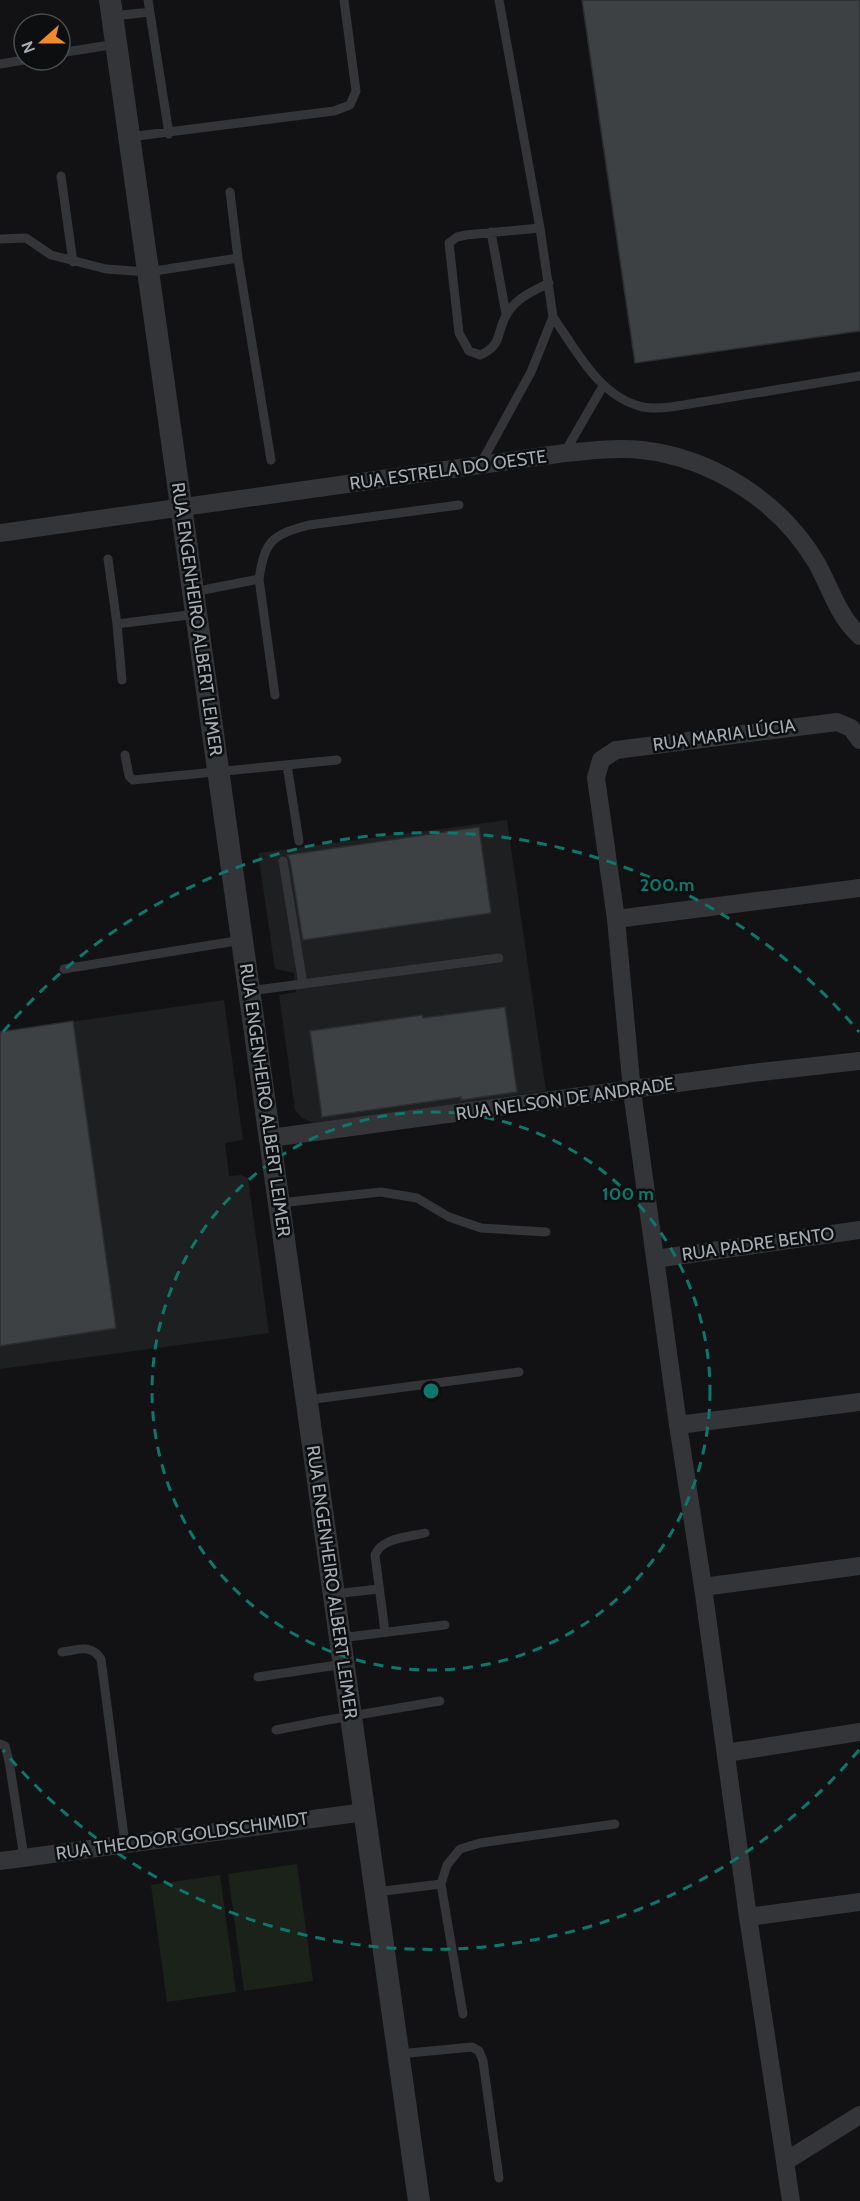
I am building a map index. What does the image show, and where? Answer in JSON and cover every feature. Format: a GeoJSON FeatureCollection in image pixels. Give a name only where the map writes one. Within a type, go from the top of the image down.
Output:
{"type":"FeatureCollection","features":[{"type":"Feature","properties":{"kind":"street","name":"RUA ENGENHEIRO ALBERT LEIMER"},"geometry":{"type":"LineString","coordinates":[[111,8],[419,2201]]}},
{"type":"Feature","properties":{"kind":"street","name":"RUA ESTRELA DO OESTE"},"geometry":{"type":"LineString","coordinates":[[0,532],[564,453],[606,449],[651,452],[672,455],[710,468],[739,484],[766,505],[791,528],[816,562],[834,602],[860,636]]}},
{"type":"Feature","properties":{"kind":"street","name":"RUA MARIA LÚCIA"},"geometry":{"type":"LineString","coordinates":[[616,919],[596,778],[602,760],[616,750],[837,722],[851,728],[860,740]]}},
{"type":"Feature","properties":{"kind":"street"},"geometry":{"type":"LineString","coordinates":[[791,2201],[748,1917],[704,1587],[655,1259],[632,1090],[616,919],[860,888]]}},
{"type":"Feature","properties":{"kind":"street","name":"RUA NELSON DE ANDRADE"},"geometry":{"type":"LineString","coordinates":[[270,1138],[860,1060]]}},
{"type":"Feature","properties":{"kind":"street","name":"RUA PADRE BENTO"},"geometry":{"type":"LineString","coordinates":[[655,1259],[860,1230]]}},
{"type":"Feature","properties":{"kind":"street"},"geometry":{"type":"LineString","coordinates":[[678,1425],[860,1402]]}},
{"type":"Feature","properties":{"kind":"street"},"geometry":{"type":"LineString","coordinates":[[704,1587],[860,1566]]}},
{"type":"Feature","properties":{"kind":"street"},"geometry":{"type":"LineString","coordinates":[[726,1753],[860,1732]]}},
{"type":"Feature","properties":{"kind":"street","name":"RUA THEODOR GOLDSCHIMIDT"},"geometry":{"type":"LineString","coordinates":[[0,1861],[365,1812]]}},
{"type":"Feature","properties":{"kind":"street"},"geometry":{"type":"LineString","coordinates":[[748,1917],[860,1902]]}},
{"type":"Feature","properties":{"kind":"street"},"geometry":{"type":"LineString","coordinates":[[786,2161],[860,2115]]}},
{"type":"Feature","properties":{"kind":"lane"},"geometry":{"type":"LineString","coordinates":[[148,0],[169,134]]}},
{"type":"Feature","properties":{"kind":"lane"},"geometry":{"type":"LineString","coordinates":[[129,137],[169,134],[334,111],[350,105],[356,91],[344,0]]}},
{"type":"Feature","properties":{"kind":"lane"},"geometry":{"type":"LineString","coordinates":[[480,465],[531,372],[553,317],[540,228],[499,0]]}},
{"type":"Feature","properties":{"kind":"lane"},"geometry":{"type":"LineString","coordinates":[[111,8],[150,12]]}},
{"type":"Feature","properties":{"kind":"lane"},"geometry":{"type":"LineString","coordinates":[[72,51],[117,44]]}},
{"type":"Feature","properties":{"kind":"lane"},"geometry":{"type":"LineString","coordinates":[[61,176],[73,262]]}},
{"type":"Feature","properties":{"kind":"lane"},"geometry":{"type":"LineString","coordinates":[[230,192],[238,258],[271,460]]}},
{"type":"Feature","properties":{"kind":"lane"},"geometry":{"type":"LineString","coordinates":[[540,228],[457,237],[449,243],[459,333],[469,351],[480,355],[493,348],[506,314],[518,301],[549,284]]}},
{"type":"Feature","properties":{"kind":"lane"},"geometry":{"type":"LineString","coordinates":[[491,232],[506,314]]}},
{"type":"Feature","properties":{"kind":"lane"},"geometry":{"type":"LineString","coordinates":[[0,239],[26,238],[51,255],[106,269],[148,272],[238,258]]}},
{"type":"Feature","properties":{"kind":"lane"},"geometry":{"type":"LineString","coordinates":[[553,317],[603,386],[628,403],[646,408],[671,408],[860,376]]}},
{"type":"Feature","properties":{"kind":"lane"},"geometry":{"type":"LineString","coordinates":[[564,453],[603,386]]}},
{"type":"Feature","properties":{"kind":"lane"},"geometry":{"type":"LineString","coordinates":[[275,695],[259,579],[263,554],[275,538],[290,530],[309,525],[459,505]]}},
{"type":"Feature","properties":{"kind":"lane"},"geometry":{"type":"LineString","coordinates":[[108,559],[122,680]]}},
{"type":"Feature","properties":{"kind":"lane"},"geometry":{"type":"LineString","coordinates":[[117,624],[195,603],[259,579]]}},
{"type":"Feature","properties":{"kind":"lane"},"geometry":{"type":"LineString","coordinates":[[125,754],[129,776],[133,780],[337,760]]}},
{"type":"Feature","properties":{"kind":"lane"},"geometry":{"type":"LineString","coordinates":[[287,765],[299,841]]}},
{"type":"Feature","properties":{"kind":"lane"},"geometry":{"type":"LineString","coordinates":[[283,861],[303,984]]}},
{"type":"Feature","properties":{"kind":"lane"},"geometry":{"type":"LineString","coordinates":[[64,969],[242,940]]}},
{"type":"Feature","properties":{"kind":"lane"},"geometry":{"type":"LineString","coordinates":[[249,991],[499,958]]}},
{"type":"Feature","properties":{"kind":"lane"},"geometry":{"type":"LineString","coordinates":[[279,1203],[381,1192],[417,1197],[449,1217],[481,1228],[546,1233]]}},
{"type":"Feature","properties":{"kind":"lane"},"geometry":{"type":"LineString","coordinates":[[307,1400],[519,1372]]}},
{"type":"Feature","properties":{"kind":"lane"},"geometry":{"type":"LineString","coordinates":[[385,1632],[375,1555],[378,1548],[384,1544],[425,1533]]}},
{"type":"Feature","properties":{"kind":"lane"},"geometry":{"type":"LineString","coordinates":[[334,1594],[379,1588]]}},
{"type":"Feature","properties":{"kind":"lane"},"geometry":{"type":"LineString","coordinates":[[340,1638],[445,1625]]}},
{"type":"Feature","properties":{"kind":"lane"},"geometry":{"type":"LineString","coordinates":[[62,1652],[89,1648],[95,1651],[101,1659],[125,1844]]}},
{"type":"Feature","properties":{"kind":"lane"},"geometry":{"type":"LineString","coordinates":[[258,1677],[344,1664]]}},
{"type":"Feature","properties":{"kind":"lane"},"geometry":{"type":"LineString","coordinates":[[276,1730],[440,1701]]}},
{"type":"Feature","properties":{"kind":"lane"},"geometry":{"type":"LineString","coordinates":[[0,1743],[4,1746],[9,1761],[24,1857]]}},
{"type":"Feature","properties":{"kind":"lane"},"geometry":{"type":"LineString","coordinates":[[463,2014],[441,1884],[447,1865],[460,1849],[480,1843],[615,1824]]}},
{"type":"Feature","properties":{"kind":"lane"},"geometry":{"type":"LineString","coordinates":[[376,1892],[441,1884]]}},
{"type":"Feature","properties":{"kind":"lane"},"geometry":{"type":"LineString","coordinates":[[399,2054],[472,2047],[479,2051],[483,2061],[499,2178]]}},
{"type":"Feature","properties":{"kind":"shaded area"},"geometry":{"type":"Polygon","coordinates":[[[507,820],[546,1091],[321,1123],[313,1123],[302,1118],[295,1110],[279,995],[296,992],[294,973],[275,969],[258,853],[507,820]]]}},
{"type":"Feature","properties":{"kind":"shaded area"},"geometry":{"type":"Polygon","coordinates":[[[224,1000],[243,1140],[225,1143],[229,1176],[241,1175],[248,1178],[269,1333],[0,1369],[0,1032],[224,1000]]]}},
{"type":"Feature","properties":{"kind":"shaded area"},"geometry":{"type":"Polygon","coordinates":[[[297,1864],[313,1981],[244,1991],[228,1874],[297,1864]]]}},
{"type":"Feature","properties":{"kind":"shaded area"},"geometry":{"type":"Polygon","coordinates":[[[220,1875],[236,1992],[167,2002],[151,1885],[220,1875]]]}},
{"type":"Feature","properties":{"kind":"building"},"geometry":{"type":"Polygon","coordinates":[[[582,0],[860,0],[860,331],[635,363],[582,0]]]}},
{"type":"Feature","properties":{"kind":"building"},"geometry":{"type":"Polygon","coordinates":[[[479,827],[491,913],[303,940],[290,860],[287,855],[479,827]]]}},
{"type":"Feature","properties":{"kind":"building"},"geometry":{"type":"Polygon","coordinates":[[[505,1007],[517,1092],[461,1100],[461,1097],[322,1117],[310,1031],[422,1015],[423,1018],[505,1007]]]}},
{"type":"Feature","properties":{"kind":"building"},"geometry":{"type":"Polygon","coordinates":[[[73,1021],[116,1328],[0,1346],[0,1032],[73,1021]]]}}]}
